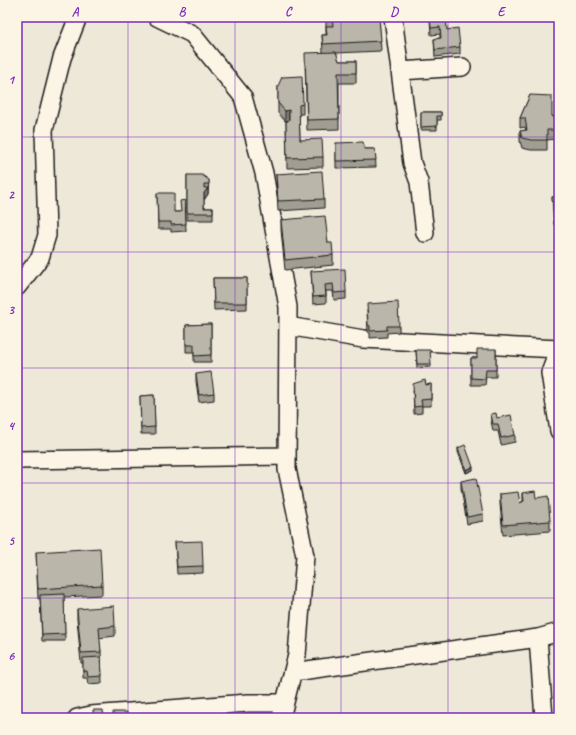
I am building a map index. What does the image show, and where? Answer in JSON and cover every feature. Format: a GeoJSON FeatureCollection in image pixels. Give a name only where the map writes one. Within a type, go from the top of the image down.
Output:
{"type":"FeatureCollection","features":[{"type":"Feature","properties":{"kind":"street"},"geometry":{"type":"LineString","coordinates":[[17,287],[40,258],[48,236],[44,130],[62,58],[78,17]]}},
{"type":"Feature","properties":{"kind":"street"},"geometry":{"type":"LineString","coordinates":[[77,718],[91,715],[248,703],[283,710],[297,655],[305,556],[287,469],[288,307],[264,173],[243,96],[182,22],[157,17]]}},
{"type":"Feature","properties":{"kind":"street"},"geometry":{"type":"LineString","coordinates":[[393,17],[412,163],[419,182],[425,233]]}},
{"type":"Feature","properties":{"kind":"street"},"geometry":{"type":"LineString","coordinates":[[400,71],[462,67]]}},
{"type":"Feature","properties":{"kind":"street"},"geometry":{"type":"LineString","coordinates":[[288,326],[363,339],[559,349],[550,373],[559,431]]}},
{"type":"Feature","properties":{"kind":"street"},"geometry":{"type":"LineString","coordinates":[[17,460],[287,456]]}},
{"type":"Feature","properties":{"kind":"street"},"geometry":{"type":"LineString","coordinates":[[292,672],[538,638],[559,632]]}},
{"type":"Feature","properties":{"kind":"street"},"geometry":{"type":"LineString","coordinates":[[538,638],[544,718]]}},
{"type":"Feature","properties":{"kind":"building"},"geometry":{"type":"Polygon","coordinates":[[[332,17],[379,17],[381,41],[323,44],[322,35],[327,35],[326,26],[333,26],[332,17]]]}},
{"type":"Feature","properties":{"kind":"building"},"geometry":{"type":"Polygon","coordinates":[[[446,17],[447,30],[458,28],[460,47],[435,50],[434,39],[441,38],[440,27],[431,28],[430,18],[446,17]]]}},
{"type":"Feature","properties":{"kind":"building"},"geometry":{"type":"Polygon","coordinates":[[[336,52],[339,61],[356,61],[356,73],[338,73],[339,119],[307,120],[305,53],[336,52]]]}},
{"type":"Feature","properties":{"kind":"building"},"geometry":{"type":"Polygon","coordinates":[[[302,76],[303,104],[299,105],[300,140],[322,139],[323,157],[287,158],[286,122],[289,120],[289,110],[285,111],[278,103],[278,86],[282,77],[302,76]]]}},
{"type":"Feature","properties":{"kind":"building"},"geometry":{"type":"Polygon","coordinates":[[[530,95],[552,96],[552,116],[556,119],[556,130],[547,130],[547,140],[531,140],[522,138],[520,131],[527,130],[525,118],[520,118],[530,95]]]}},
{"type":"Feature","properties":{"kind":"building"},"geometry":{"type":"Polygon","coordinates":[[[421,112],[441,112],[441,116],[437,116],[437,126],[421,127],[421,112]]]}},
{"type":"Feature","properties":{"kind":"building"},"geometry":{"type":"Polygon","coordinates":[[[363,142],[365,149],[375,149],[376,160],[336,161],[336,143],[363,142]]]}},
{"type":"Feature","properties":{"kind":"building"},"geometry":{"type":"Polygon","coordinates":[[[322,171],[324,199],[278,201],[276,174],[322,171]]]}},
{"type":"Feature","properties":{"kind":"building"},"geometry":{"type":"Polygon","coordinates":[[[187,175],[202,175],[209,180],[209,184],[204,184],[204,188],[208,188],[204,193],[204,208],[213,208],[213,213],[187,213],[187,175]]]}},
{"type":"Feature","properties":{"kind":"building"},"geometry":{"type":"Polygon","coordinates":[[[157,193],[174,193],[174,212],[181,212],[180,201],[185,200],[186,224],[171,225],[171,222],[158,222],[157,193]]]}},
{"type":"Feature","properties":{"kind":"building"},"geometry":{"type":"Polygon","coordinates":[[[552,197],[559,197],[559,217],[554,218],[552,197]]]}},
{"type":"Feature","properties":{"kind":"building"},"geometry":{"type":"Polygon","coordinates":[[[325,216],[328,243],[332,243],[333,255],[285,260],[281,220],[325,216]]]}},
{"type":"Feature","properties":{"kind":"building"},"geometry":{"type":"Polygon","coordinates":[[[345,269],[346,292],[334,293],[333,284],[325,285],[326,296],[313,297],[311,271],[345,269]]]}},
{"type":"Feature","properties":{"kind":"building"},"geometry":{"type":"Polygon","coordinates":[[[213,278],[247,278],[247,303],[214,303],[213,278]]]}},
{"type":"Feature","properties":{"kind":"building"},"geometry":{"type":"Polygon","coordinates":[[[398,302],[399,326],[387,326],[387,330],[370,331],[370,326],[368,325],[367,304],[398,302]]]}},
{"type":"Feature","properties":{"kind":"building"},"geometry":{"type":"Polygon","coordinates":[[[211,324],[211,355],[194,356],[194,345],[186,345],[186,325],[211,324]]]}},
{"type":"Feature","properties":{"kind":"building"},"geometry":{"type":"Polygon","coordinates":[[[477,349],[496,349],[496,370],[486,370],[485,379],[471,378],[471,358],[477,358],[477,349]]]}},
{"type":"Feature","properties":{"kind":"building"},"geometry":{"type":"Polygon","coordinates":[[[416,350],[430,350],[431,364],[417,364],[416,350]]]}},
{"type":"Feature","properties":{"kind":"building"},"geometry":{"type":"Polygon","coordinates":[[[211,372],[214,393],[199,395],[196,374],[211,372]]]}},
{"type":"Feature","properties":{"kind":"building"},"geometry":{"type":"Polygon","coordinates":[[[425,380],[426,385],[431,384],[431,399],[421,400],[422,406],[414,407],[413,384],[425,380]]]}},
{"type":"Feature","properties":{"kind":"building"},"geometry":{"type":"Polygon","coordinates":[[[154,395],[155,427],[141,428],[140,396],[154,395]]]}},
{"type":"Feature","properties":{"kind":"building"},"geometry":{"type":"Polygon","coordinates":[[[496,413],[497,418],[511,415],[515,435],[501,438],[498,424],[493,424],[491,414],[496,413]]]}},
{"type":"Feature","properties":{"kind":"building"},"geometry":{"type":"Polygon","coordinates":[[[465,445],[473,467],[466,470],[458,448],[465,445]]]}},
{"type":"Feature","properties":{"kind":"building"},"geometry":{"type":"Polygon","coordinates":[[[476,478],[483,514],[467,517],[461,481],[476,478]]]}},
{"type":"Feature","properties":{"kind":"building"},"geometry":{"type":"Polygon","coordinates":[[[535,491],[536,498],[548,496],[550,521],[503,525],[500,494],[518,492],[520,503],[524,501],[523,493],[535,491]]]}},
{"type":"Feature","properties":{"kind":"building"},"geometry":{"type":"Polygon","coordinates":[[[202,541],[203,566],[177,567],[175,542],[202,541]]]}},
{"type":"Feature","properties":{"kind":"building"},"geometry":{"type":"Polygon","coordinates":[[[100,548],[102,585],[38,589],[36,552],[100,548]]]}},
{"type":"Feature","properties":{"kind":"building"},"geometry":{"type":"Polygon","coordinates":[[[64,594],[65,634],[42,635],[40,595],[64,594]]]}},
{"type":"Feature","properties":{"kind":"building"},"geometry":{"type":"Polygon","coordinates":[[[114,606],[115,626],[99,628],[101,652],[81,653],[77,609],[114,606]]]}},
{"type":"Feature","properties":{"kind":"building"},"geometry":{"type":"Polygon","coordinates":[[[101,657],[102,676],[88,677],[87,671],[83,671],[83,658],[101,657]]]}},
{"type":"Feature","properties":{"kind":"building"},"geometry":{"type":"Polygon","coordinates":[[[93,710],[103,710],[104,718],[93,718],[93,710]]]}},
{"type":"Feature","properties":{"kind":"building"},"geometry":{"type":"Polygon","coordinates":[[[113,712],[127,712],[127,718],[113,718],[113,712]]]}}]}
